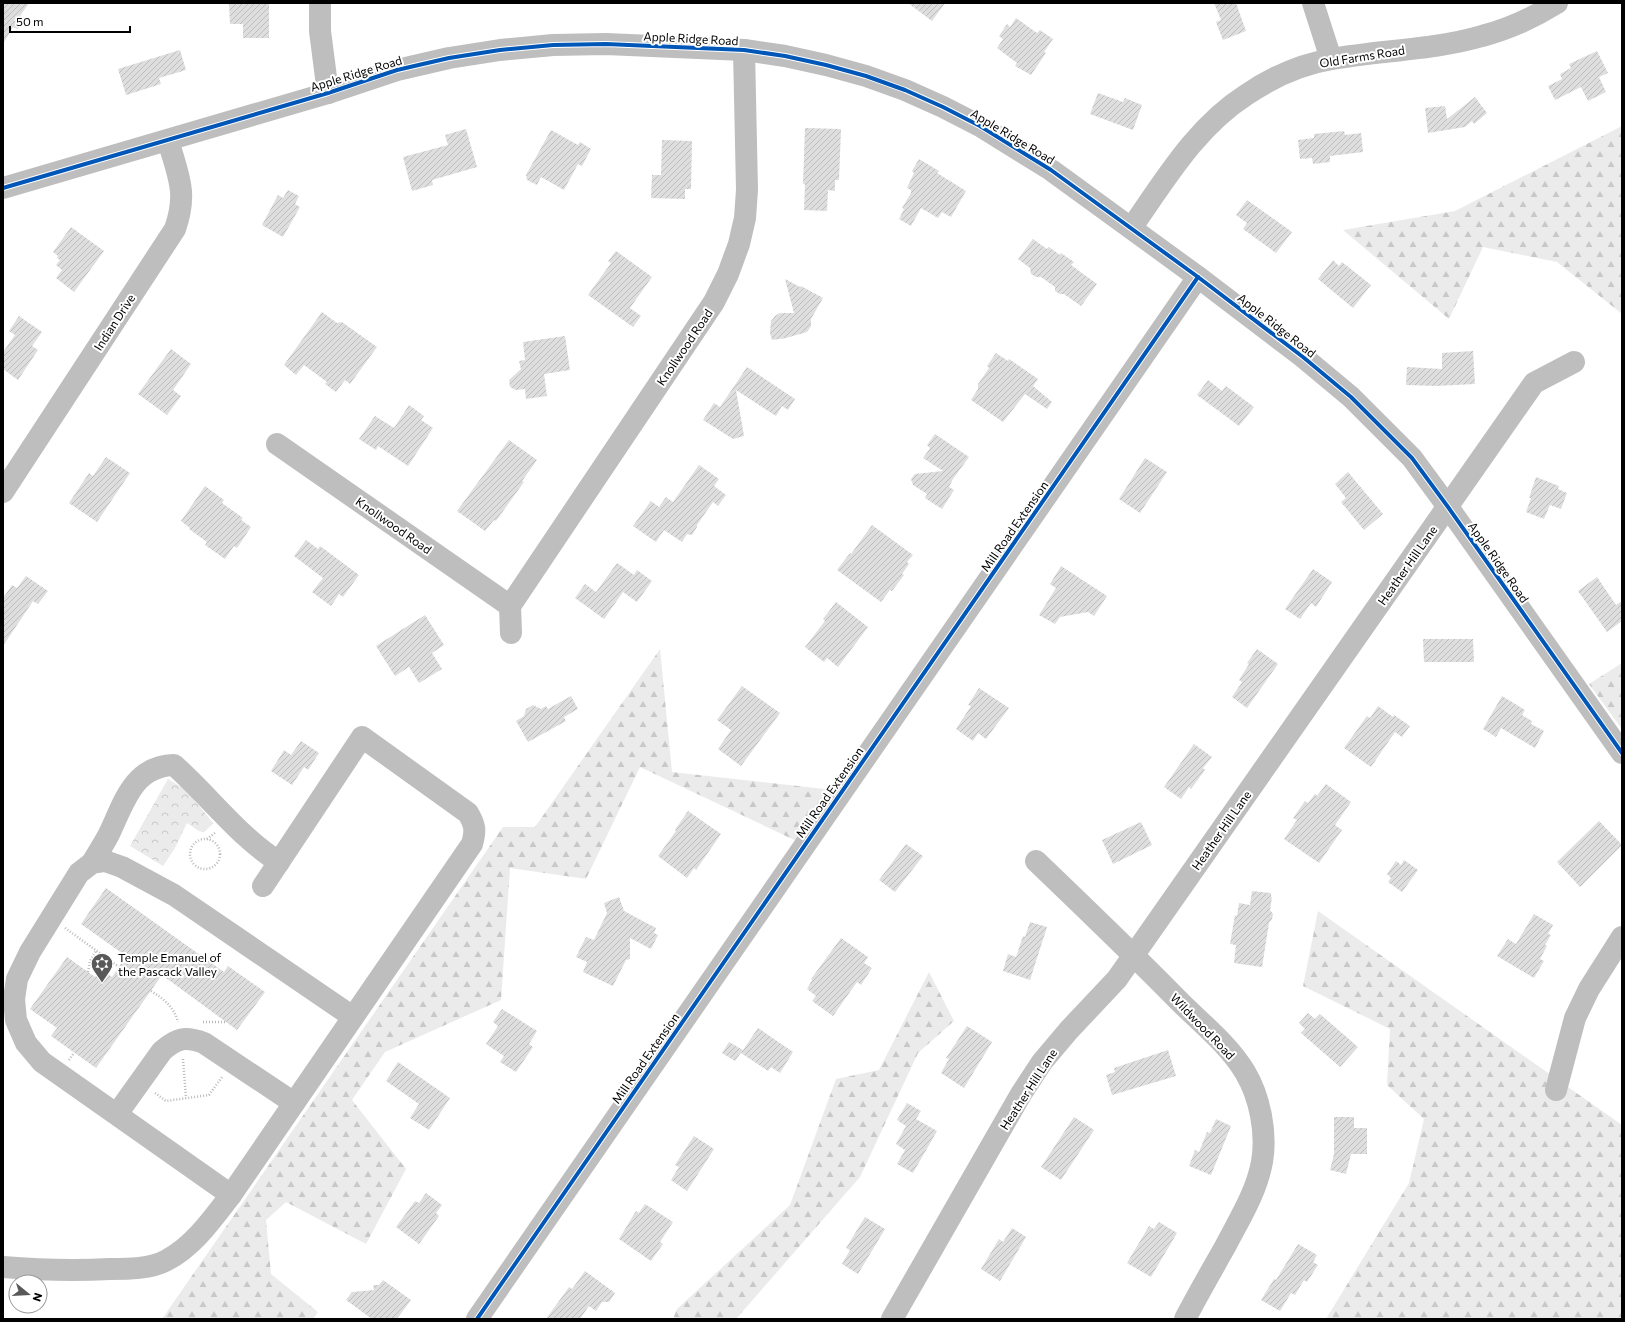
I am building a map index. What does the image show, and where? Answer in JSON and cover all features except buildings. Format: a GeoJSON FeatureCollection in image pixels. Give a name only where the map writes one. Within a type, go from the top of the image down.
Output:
{"type":"FeatureCollection","features":[{"type":"Feature","properties":{"kind":"street"},"geometry":{"type":"LineString","coordinates":[[320,3],[320,31],[328,93]]}},
{"type":"Feature","properties":{"kind":"street"},"geometry":{"type":"LineString","coordinates":[[1313,3],[1331,59]]}},
{"type":"Feature","properties":{"kind":"street","name":"Old Farms Road"},"geometry":{"type":"LineString","coordinates":[[1132,227],[1191,144],[1222,113],[1245,95],[1271,80],[1299,68],[1331,59],[1449,43],[1481,36],[1512,26],[1557,3]]}},
{"type":"Feature","properties":{"kind":"street","name":"Apple Ridge Road"},"geometry":{"type":"LineString","coordinates":[[3,188],[328,93],[397,70],[449,58],[500,50],[553,45],[606,44],[744,50],[785,56],[853,72],[905,90],[980,126],[1051,170],[1198,276],[1352,397],[1412,458],[1622,753]]}},
{"type":"Feature","properties":{"kind":"street","name":"Knollwood Road"},"geometry":{"type":"LineString","coordinates":[[277,444],[510,606],[714,302],[728,274],[739,244],[745,218],[747,190],[744,50]]}},
{"type":"Feature","properties":{"kind":"street","name":"Indian Drive"},"geometry":{"type":"LineString","coordinates":[[3,492],[175,229],[181,213],[182,188],[168,140]]}},
{"type":"Feature","properties":{"kind":"street","name":"Mill Road Extension"},"geometry":{"type":"LineString","coordinates":[[477,1319],[1198,276]]}},
{"type":"Feature","properties":{"kind":"street","name":"Heather Hill Lane"},"geometry":{"type":"LineString","coordinates":[[892,1319],[1021,1094],[1042,1062],[1069,1030],[1117,979],[1534,383],[1574,362]]}},
{"type":"Feature","properties":{"kind":"street"},"geometry":{"type":"LineString","coordinates":[[510,606],[511,633]]}},
{"type":"Feature","properties":{"kind":"street"},"geometry":{"type":"LineString","coordinates":[[3,1267],[48,1270],[139,1268],[167,1261],[188,1245],[210,1222],[231,1195],[472,844],[475,834],[474,824],[468,813],[362,737],[263,886]]}},
{"type":"Feature","properties":{"kind":"street"},"geometry":{"type":"LineString","coordinates":[[231,1195],[42,1062],[26,1043],[16,1020],[14,999],[17,979],[30,952],[79,873],[92,863],[133,785],[149,772],[162,766],[174,765],[192,781],[244,836],[279,862]]}},
{"type":"Feature","properties":{"kind":"street","name":"Wildwood Road"},"geometry":{"type":"LineString","coordinates":[[1036,861],[1231,1052],[1245,1072],[1252,1088],[1261,1117],[1263,1139],[1262,1160],[1256,1184],[1247,1206],[1185,1319]]}},
{"type":"Feature","properties":{"kind":"street"},"geometry":{"type":"LineString","coordinates":[[92,863],[105,862],[122,867],[174,895],[353,1017]]}},
{"type":"Feature","properties":{"kind":"street"},"geometry":{"type":"LineString","coordinates":[[1556,1090],[1575,1018],[1589,989],[1622,937]]}},
{"type":"Feature","properties":{"kind":"street"},"geometry":{"type":"LineString","coordinates":[[117,1114],[162,1051],[171,1043],[181,1039],[193,1038],[204,1043],[294,1103]]}},
{"type":"Feature","properties":{"kind":"path"},"geometry":{"type":"LineString","coordinates":[[201,839],[210,840],[217,846],[219,856],[214,865],[205,869],[196,866],[190,858],[193,844],[201,839]]}},
{"type":"Feature","properties":{"kind":"path"},"geometry":{"type":"LineString","coordinates":[[62,926],[119,967]]}},
{"type":"Feature","properties":{"kind":"path"},"geometry":{"type":"LineString","coordinates":[[88,972],[90,961],[96,951]]}},
{"type":"Feature","properties":{"kind":"path"},"geometry":{"type":"LineString","coordinates":[[140,1082],[166,1101],[209,1095],[233,1062]]}},
{"type":"Feature","properties":{"kind":"green space"},"geometry":{"type":"Polygon","coordinates":[[[1622,126],[1622,314],[1557,262],[1483,247],[1449,319],[1343,230],[1455,211],[1622,126]]]}},
{"type":"Feature","properties":{"kind":"green space"},"geometry":{"type":"Polygon","coordinates":[[[660,649],[672,772],[842,791],[805,845],[640,767],[586,879],[510,868],[501,1000],[385,1052],[352,1100],[406,1169],[366,1244],[286,1202],[266,1220],[271,1274],[318,1312],[313,1319],[162,1319],[503,827],[535,827],[660,649]]]}},
{"type":"Feature","properties":{"kind":"green space"},"geometry":{"type":"Polygon","coordinates":[[[1622,663],[1622,729],[1589,684],[1622,663]]]}},
{"type":"Feature","properties":{"kind":"green space"},"geometry":{"type":"Polygon","coordinates":[[[168,779],[186,790],[213,823],[209,828],[203,832],[200,832],[187,823],[175,848],[163,866],[130,846],[168,779]]]}},
{"type":"Feature","properties":{"kind":"green space"},"geometry":{"type":"Polygon","coordinates":[[[1318,911],[1622,1125],[1622,1319],[1326,1319],[1409,1183],[1424,1119],[1387,1085],[1390,1029],[1303,986],[1318,911]]]}},
{"type":"Feature","properties":{"kind":"green space"},"geometry":{"type":"Polygon","coordinates":[[[929,972],[954,1021],[918,1053],[860,1177],[736,1319],[673,1319],[677,1309],[790,1205],[836,1079],[879,1070],[929,972]]]}},
{"type":"Feature","properties":{"kind":"cycle path"},"geometry":{"type":"LineString","coordinates":[[3,188],[328,93],[397,70],[449,58],[500,50],[553,45],[606,44],[744,50],[785,56],[866,76],[905,90],[943,107],[980,126],[1051,170],[1198,277],[1303,357],[1351,397],[1412,458],[1622,753]]}},
{"type":"Feature","properties":{"kind":"cycle path"},"geometry":{"type":"LineString","coordinates":[[477,1319],[1198,277]]}},
{"type":"Feature","properties":{"kind":"place","name":"Temple Emanuel of the Pascack Valley"},"geometry":{"type":"Point","coordinates":[102,984]}}]}
